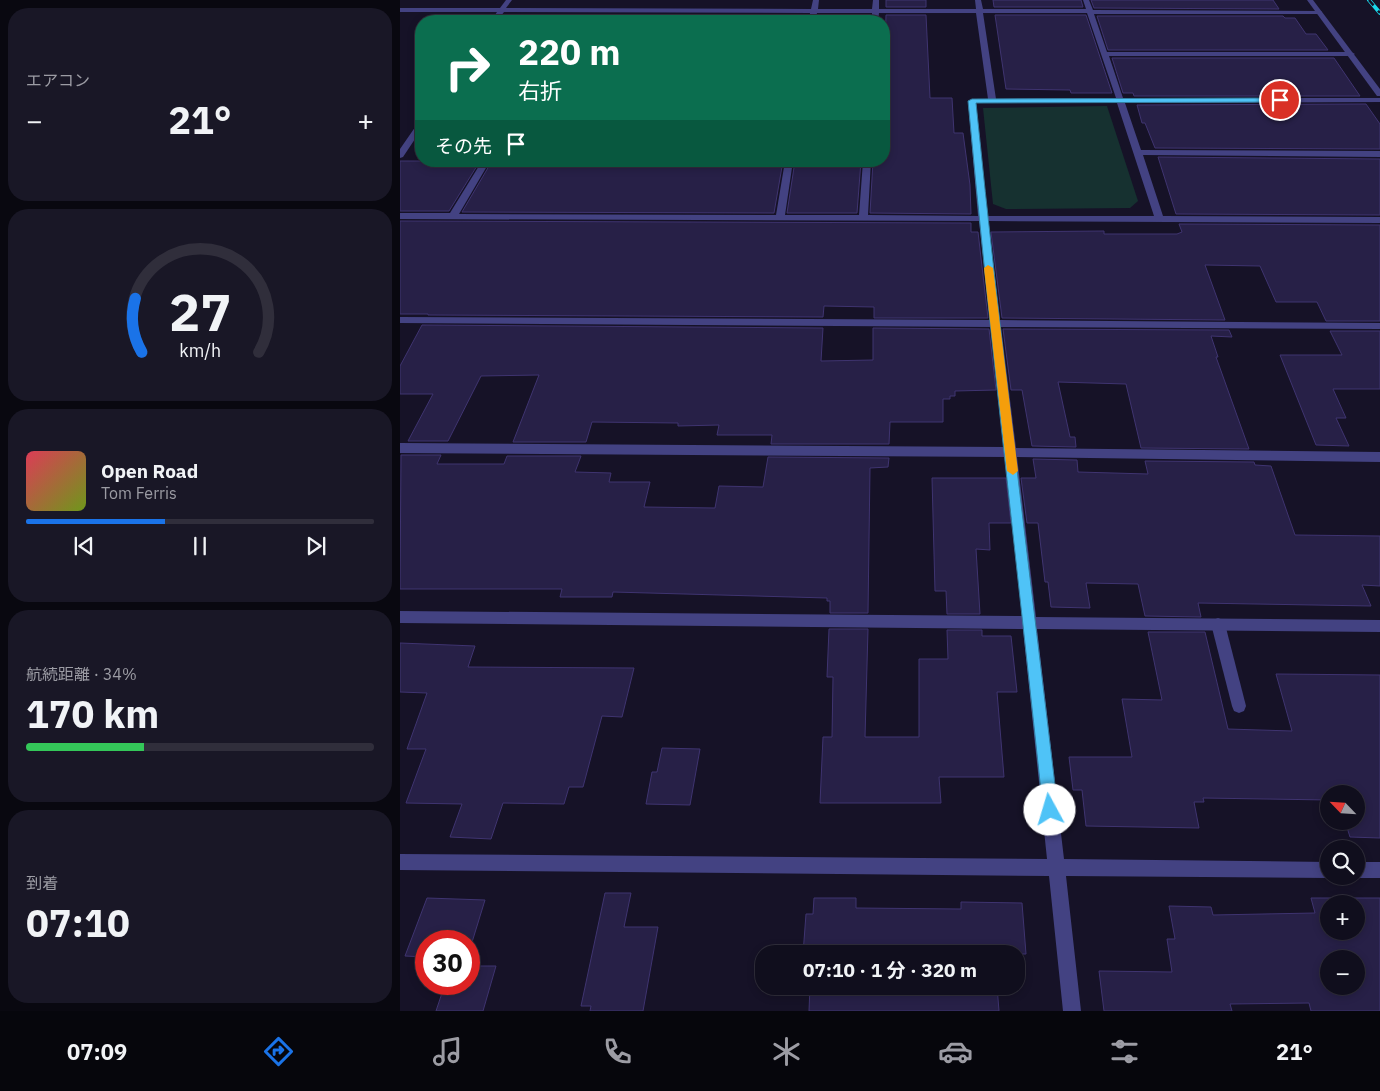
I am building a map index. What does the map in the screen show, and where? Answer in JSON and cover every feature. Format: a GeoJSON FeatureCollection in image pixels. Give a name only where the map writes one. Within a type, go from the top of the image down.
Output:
{"type":"FeatureCollection","features":[{"type":"Feature","properties":{"kind":"street"},"geometry":{"type":"LineString","coordinates":[[498,15],[509,0]]}},
{"type":"Feature","properties":{"kind":"street"},"geometry":{"type":"LineString","coordinates":[[719,11],[723,0]]}},
{"type":"Feature","properties":{"kind":"street"},"geometry":{"type":"LineString","coordinates":[[813,15],[816,0]]}},
{"type":"Feature","properties":{"kind":"street"},"geometry":{"type":"LineString","coordinates":[[875,12],[876,0]]}},
{"type":"Feature","properties":{"kind":"street"},"geometry":{"type":"LineString","coordinates":[[978,0],[992,101]]}},
{"type":"Feature","properties":{"kind":"street"},"geometry":{"type":"LineString","coordinates":[[1086,0],[1159,219]]}},
{"type":"Feature","properties":{"kind":"street"},"geometry":{"type":"LineString","coordinates":[[1310,0],[1380,94]]}},
{"type":"Feature","properties":{"kind":"street"},"geometry":{"type":"LineString","coordinates":[[400,10],[502,10],[574,13],[719,11],[1090,12],[1196,9],[1319,12]]}},
{"type":"Feature","properties":{"kind":"street"},"geometry":{"type":"LineString","coordinates":[[1105,54],[1351,54]]}},
{"type":"Feature","properties":{"kind":"street"},"geometry":{"type":"LineString","coordinates":[[1072,1011],[1011,452],[994,324],[972,101],[1380,100]]}},
{"type":"Feature","properties":{"kind":"street"},"geometry":{"type":"LineString","coordinates":[[400,155],[415,134]]}},
{"type":"Feature","properties":{"kind":"street"},"geometry":{"type":"LineString","coordinates":[[1138,152],[1380,154]]}},
{"type":"Feature","properties":{"kind":"street"},"geometry":{"type":"LineString","coordinates":[[453,216],[482,167]]}},
{"type":"Feature","properties":{"kind":"street"},"geometry":{"type":"LineString","coordinates":[[780,218],[788,167]]}},
{"type":"Feature","properties":{"kind":"street"},"geometry":{"type":"LineString","coordinates":[[863,218],[867,167]]}},
{"type":"Feature","properties":{"kind":"street"},"geometry":{"type":"LineString","coordinates":[[400,216],[1380,220]]}},
{"type":"Feature","properties":{"kind":"street"},"geometry":{"type":"LineString","coordinates":[[400,320],[1380,326]]}},
{"type":"Feature","properties":{"kind":"street"},"geometry":{"type":"LineString","coordinates":[[400,448],[1011,452],[1380,457]]}},
{"type":"Feature","properties":{"kind":"street"},"geometry":{"type":"LineString","coordinates":[[400,616],[1380,626]]}},
{"type":"Feature","properties":{"kind":"street"},"geometry":{"type":"LineString","coordinates":[[1218,624],[1239,706]]}},
{"type":"Feature","properties":{"kind":"street"},"geometry":{"type":"LineString","coordinates":[[400,862],[1320,870]]}},
{"type":"Feature","properties":{"kind":"street"},"geometry":{"type":"LineString","coordinates":[[1365,870],[1380,870]]}},
{"type":"Feature","properties":{"kind":"green space"},"geometry":{"type":"Polygon","coordinates":[[[1107,106],[1138,201],[1130,208],[1006,209],[993,204],[983,108],[1107,106]]]}},
{"type":"Feature","properties":{"kind":"building"},"geometry":{"type":"Polygon","coordinates":[[[886,0],[926,0],[926,7],[886,7],[886,0]]]}},
{"type":"Feature","properties":{"kind":"building"},"geometry":{"type":"Polygon","coordinates":[[[993,0],[1081,0],[1083,7],[994,7],[993,0]]]}},
{"type":"Feature","properties":{"kind":"building"},"geometry":{"type":"Polygon","coordinates":[[[1091,0],[1273,0],[1279,9],[1094,8],[1091,0]]]}},
{"type":"Feature","properties":{"kind":"building"},"geometry":{"type":"Polygon","coordinates":[[[890,15],[926,15],[930,98],[952,98],[954,133],[963,133],[970,185],[971,214],[870,213],[873,167],[890,167],[890,15]]]}},
{"type":"Feature","properties":{"kind":"building"},"geometry":{"type":"Polygon","coordinates":[[[995,15],[1086,15],[1112,93],[1071,93],[1070,90],[1006,89],[995,15]]]}},
{"type":"Feature","properties":{"kind":"building"},"geometry":{"type":"Polygon","coordinates":[[[1097,16],[1283,16],[1285,18],[1295,18],[1306,34],[1316,34],[1328,50],[1108,50],[1097,16]]]}},
{"type":"Feature","properties":{"kind":"building"},"geometry":{"type":"Polygon","coordinates":[[[1112,58],[1334,58],[1360,96],[1134,96],[1133,93],[1123,93],[1112,58]]]}},
{"type":"Feature","properties":{"kind":"building"},"geometry":{"type":"Polygon","coordinates":[[[1366,104],[1380,124],[1380,149],[1155,148],[1145,123],[1142,123],[1137,105],[1366,104]]]}},
{"type":"Feature","properties":{"kind":"building"},"geometry":{"type":"Polygon","coordinates":[[[1158,157],[1380,159],[1380,215],[1176,214],[1158,157]]]}},
{"type":"Feature","properties":{"kind":"building"},"geometry":{"type":"Polygon","coordinates":[[[400,161],[415,161],[415,167],[476,167],[449,211],[400,211],[400,161]]]}},
{"type":"Feature","properties":{"kind":"building"},"geometry":{"type":"Polygon","coordinates":[[[488,167],[782,167],[774,213],[462,212],[488,167]]]}},
{"type":"Feature","properties":{"kind":"building"},"geometry":{"type":"Polygon","coordinates":[[[794,167],[861,167],[857,213],[787,213],[794,167]]]}},
{"type":"Feature","properties":{"kind":"building"},"geometry":{"type":"Polygon","coordinates":[[[400,221],[971,223],[971,232],[978,232],[988,318],[874,318],[874,307],[824,306],[823,317],[400,314],[400,221]]]}},
{"type":"Feature","properties":{"kind":"building"},"geometry":{"type":"Polygon","coordinates":[[[1179,224],[1380,225],[1380,321],[1326,321],[1317,302],[1276,302],[1260,266],[1205,265],[1225,320],[1002,318],[991,232],[1104,231],[1104,234],[1177,234],[1182,232],[1179,224]]]}},
{"type":"Feature","properties":{"kind":"building"},"geometry":{"type":"Polygon","coordinates":[[[422,325],[823,328],[821,361],[873,360],[873,328],[989,329],[996,390],[955,391],[955,396],[950,396],[950,399],[943,399],[943,422],[890,422],[889,444],[771,444],[772,435],[717,435],[719,425],[678,426],[678,423],[592,422],[586,442],[513,442],[539,375],[481,376],[448,441],[408,441],[433,394],[400,394],[400,366],[422,325]]]}},
{"type":"Feature","properties":{"kind":"building"},"geometry":{"type":"Polygon","coordinates":[[[1003,329],[1229,330],[1232,337],[1211,336],[1218,357],[1216,357],[1249,449],[1141,448],[1126,384],[1058,382],[1070,437],[1075,437],[1076,447],[1032,446],[1022,390],[1011,390],[1003,329]]]}},
{"type":"Feature","properties":{"kind":"building"},"geometry":{"type":"Polygon","coordinates":[[[1330,331],[1380,331],[1380,389],[1333,389],[1346,418],[1336,418],[1349,446],[1316,445],[1280,355],[1342,355],[1330,331]]]}},
{"type":"Feature","properties":{"kind":"building"},"geometry":{"type":"Polygon","coordinates":[[[401,455],[441,455],[437,464],[504,464],[507,456],[581,456],[575,472],[611,473],[609,482],[650,482],[644,507],[715,508],[719,486],[763,487],[768,457],[889,458],[888,467],[870,468],[868,613],[830,613],[830,601],[827,601],[827,598],[613,592],[612,597],[560,597],[562,589],[400,589],[401,455]]]}},
{"type":"Feature","properties":{"kind":"building"},"geometry":{"type":"Polygon","coordinates":[[[1033,459],[1077,460],[1078,472],[1148,474],[1145,461],[1254,462],[1255,465],[1271,466],[1295,535],[1380,536],[1380,586],[1362,585],[1371,606],[1198,603],[1201,617],[1145,616],[1138,584],[1086,583],[1090,608],[1051,607],[1048,582],[1045,582],[1038,523],[1027,523],[1021,478],[1036,478],[1033,459]]]}},
{"type":"Feature","properties":{"kind":"building"},"geometry":{"type":"Polygon","coordinates":[[[932,478],[1006,478],[1011,523],[989,523],[990,550],[976,549],[980,614],[947,614],[946,591],[935,591],[932,478]]]}},
{"type":"Feature","properties":{"kind":"building"},"geometry":{"type":"Polygon","coordinates":[[[829,629],[868,629],[865,737],[919,737],[919,659],[948,659],[947,630],[982,630],[982,636],[1011,636],[1017,692],[997,692],[1004,777],[939,777],[941,803],[820,803],[823,737],[832,737],[833,677],[827,677],[829,629]]]}},
{"type":"Feature","properties":{"kind":"building"},"geometry":{"type":"Polygon","coordinates":[[[1148,632],[1205,632],[1228,729],[1292,731],[1276,674],[1380,675],[1380,838],[1350,837],[1348,830],[1365,830],[1365,785],[1320,785],[1320,800],[1203,798],[1204,802],[1194,802],[1199,828],[1086,826],[1082,790],[1073,790],[1069,757],[1132,757],[1122,699],[1162,700],[1148,632]]]}},
{"type":"Feature","properties":{"kind":"building"},"geometry":{"type":"Polygon","coordinates":[[[400,643],[475,646],[468,667],[634,668],[622,717],[602,716],[583,787],[569,787],[564,804],[503,803],[491,839],[450,837],[462,804],[406,803],[426,749],[407,749],[427,693],[400,692],[400,643]]]}},
{"type":"Feature","properties":{"kind":"building"},"geometry":{"type":"Polygon","coordinates":[[[662,748],[700,749],[690,805],[646,804],[652,772],[657,772],[662,748]]]}},
{"type":"Feature","properties":{"kind":"building"},"geometry":{"type":"Polygon","coordinates":[[[605,893],[631,893],[624,927],[658,927],[643,1011],[590,1011],[591,1006],[581,1006],[605,893]]]}},
{"type":"Feature","properties":{"kind":"building"},"geometry":{"type":"Polygon","coordinates":[[[427,898],[485,900],[476,930],[415,930],[415,956],[405,956],[427,898]]]}},
{"type":"Feature","properties":{"kind":"building"},"geometry":{"type":"Polygon","coordinates":[[[814,898],[856,898],[856,908],[961,909],[961,902],[1022,903],[1026,954],[1025,945],[804,945],[806,914],[813,914],[814,898]]]}},
{"type":"Feature","properties":{"kind":"building"},"geometry":{"type":"Polygon","coordinates":[[[1311,898],[1320,898],[1320,940],[1365,940],[1365,898],[1380,898],[1380,1011],[1311,1011],[1309,1003],[1230,1004],[1232,1011],[1104,1011],[1099,971],[1172,972],[1167,939],[1175,939],[1169,906],[1211,907],[1213,915],[1315,913],[1311,898]]]}},
{"type":"Feature","properties":{"kind":"building"},"geometry":{"type":"Polygon","coordinates":[[[480,966],[496,966],[483,1011],[436,1011],[441,995],[480,995],[480,966]]]}},
{"type":"Feature","properties":{"kind":"building"},"geometry":{"type":"Polygon","coordinates":[[[810,995],[998,995],[999,1011],[809,1011],[810,995]]]}},
{"type":"Feature","properties":{"kind":"railway"},"geometry":{"type":"LineString","coordinates":[[1369,0],[1380,13]]}},
{"type":"Feature","properties":{"kind":"slow traffic"},"geometry":{"type":"LineString","coordinates":[[988,268],[1013,471]]}},
{"type":"Feature","properties":{"kind":"route"},"geometry":{"type":"LineString","coordinates":[[1050,810],[1011,452],[988,271],[972,101],[1280,100]]}}]}
